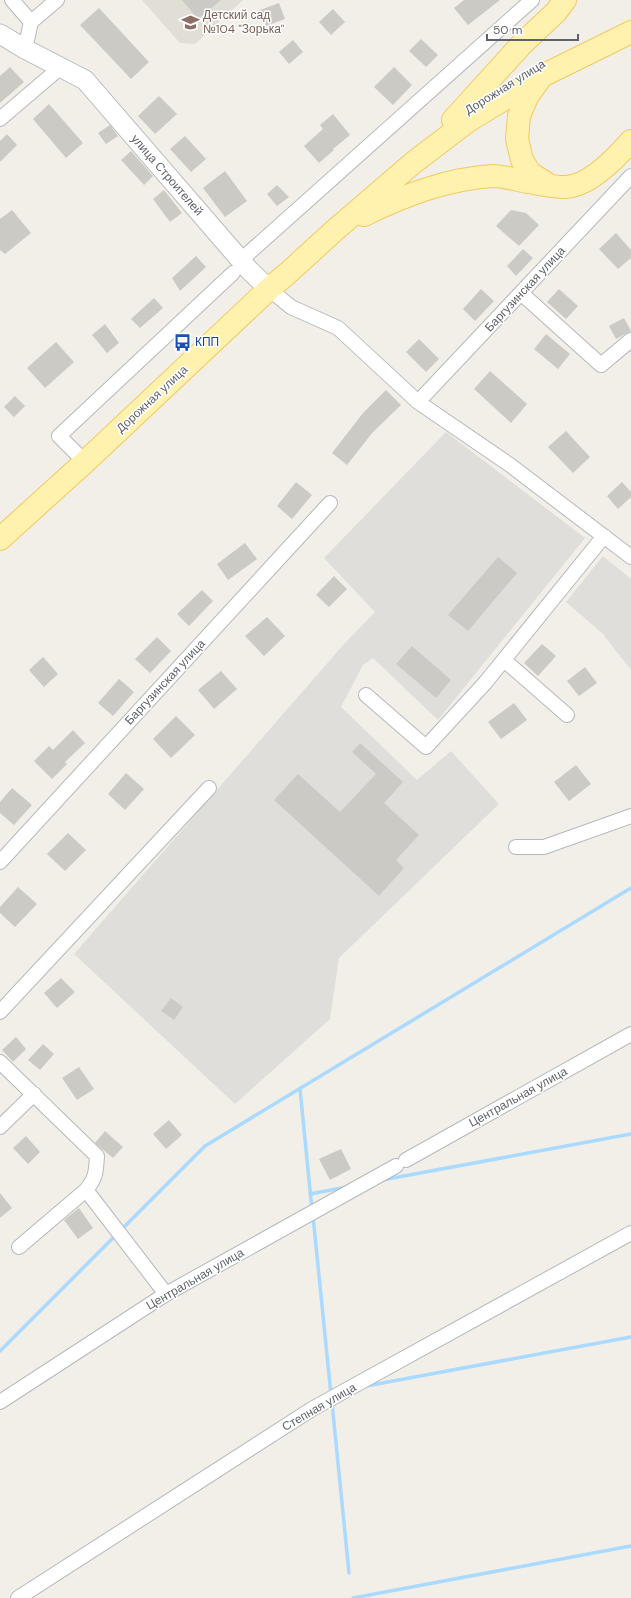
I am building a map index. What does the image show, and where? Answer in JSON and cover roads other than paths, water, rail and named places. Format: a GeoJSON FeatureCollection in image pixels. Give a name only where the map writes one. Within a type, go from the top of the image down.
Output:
{"type":"FeatureCollection","features":[{"type":"Feature","properties":{"kind":"main road"},"geometry":{"type":"LineString","coordinates":[[453,120],[522,44],[556,12],[566,0]]}},
{"type":"Feature","properties":{"kind":"main road","name":"Дорожная улица"},"geometry":{"type":"LineString","coordinates":[[413,163],[453,120],[521,74],[631,17]]}},
{"type":"Feature","properties":{"kind":"main road","name":"Дорожная улица"},"geometry":{"type":"LineString","coordinates":[[0,539],[85,462],[269,289],[334,230],[413,163],[468,121],[544,75],[631,32]]}},
{"type":"Feature","properties":{"kind":"main road"},"geometry":{"type":"LineString","coordinates":[[544,75],[527,97],[520,116],[517,139],[522,160],[530,173],[551,186]]}},
{"type":"Feature","properties":{"kind":"main road"},"geometry":{"type":"LineString","coordinates":[[334,230],[391,201],[444,183],[494,176],[551,186],[566,187],[581,184],[615,159],[631,141]]}},
{"type":"Feature","properties":{"kind":"street"},"geometry":{"type":"LineString","coordinates":[[12,0],[31,22]]}},
{"type":"Feature","properties":{"kind":"street"},"geometry":{"type":"LineString","coordinates":[[25,49],[31,22],[57,0]]}},
{"type":"Feature","properties":{"kind":"street"},"geometry":{"type":"LineString","coordinates":[[85,462],[59,436],[237,267],[532,0]]}},
{"type":"Feature","properties":{"kind":"street","name":"улица Строителей"},"geometry":{"type":"LineString","coordinates":[[0,34],[25,49],[85,80],[237,267],[269,289]]}},
{"type":"Feature","properties":{"kind":"street"},"geometry":{"type":"LineString","coordinates":[[0,119],[61,67]]}},
{"type":"Feature","properties":{"kind":"street","name":"Баргузинская улица"},"geometry":{"type":"LineString","coordinates":[[418,402],[631,176]]}},
{"type":"Feature","properties":{"kind":"street"},"geometry":{"type":"LineString","coordinates":[[269,289],[291,307],[338,328],[418,402],[510,465],[631,557]]}},
{"type":"Feature","properties":{"kind":"street"},"geometry":{"type":"LineString","coordinates":[[521,293],[601,365],[631,340]]}},
{"type":"Feature","properties":{"kind":"street","name":"Баргузинская улица"},"geometry":{"type":"LineString","coordinates":[[0,862],[330,502]]}},
{"type":"Feature","properties":{"kind":"street"},"geometry":{"type":"LineString","coordinates":[[366,695],[426,747],[486,683],[604,536]]}},
{"type":"Feature","properties":{"kind":"street"},"geometry":{"type":"LineString","coordinates":[[504,660],[566,715]]}},
{"type":"Feature","properties":{"kind":"street"},"geometry":{"type":"LineString","coordinates":[[0,1012],[209,788]]}},
{"type":"Feature","properties":{"kind":"street"},"geometry":{"type":"LineString","coordinates":[[516,847],[544,847],[631,816]]}},
{"type":"Feature","properties":{"kind":"street","name":"Центральная улица"},"geometry":{"type":"LineString","coordinates":[[0,1402],[166,1294],[631,1034]]}},
{"type":"Feature","properties":{"kind":"street"},"geometry":{"type":"LineString","coordinates":[[0,1062],[96,1156],[96,1173],[93,1181],[86,1190],[19,1247]]}},
{"type":"Feature","properties":{"kind":"street"},"geometry":{"type":"LineString","coordinates":[[0,1127],[34,1094]]}},
{"type":"Feature","properties":{"kind":"street"},"geometry":{"type":"LineString","coordinates":[[86,1190],[166,1294]]}},
{"type":"Feature","properties":{"kind":"street","name":"Степная улица"},"geometry":{"type":"LineString","coordinates":[[18,1598],[312,1409],[631,1233]]}},
{"type":"Feature","properties":{"kind":"waterway"},"geometry":{"type":"LineString","coordinates":[[121,1230],[205,1146],[631,888]]}},
{"type":"Feature","properties":{"kind":"waterway"},"geometry":{"type":"LineString","coordinates":[[300,1089],[312,1210]]}},
{"type":"Feature","properties":{"kind":"waterway"},"geometry":{"type":"LineString","coordinates":[[382,1180],[631,1134]]}},
{"type":"Feature","properties":{"kind":"waterway"},"geometry":{"type":"LineString","coordinates":[[310,1194],[347,1187]]}},
{"type":"Feature","properties":{"kind":"waterway"},"geometry":{"type":"LineString","coordinates":[[313,1216],[331,1395]]}},
{"type":"Feature","properties":{"kind":"waterway"},"geometry":{"type":"LineString","coordinates":[[0,1351],[117,1234]]}},
{"type":"Feature","properties":{"kind":"waterway"},"geometry":{"type":"LineString","coordinates":[[366,1386],[631,1337]]}},
{"type":"Feature","properties":{"kind":"waterway"},"geometry":{"type":"LineString","coordinates":[[332,1403],[349,1573]]}},
{"type":"Feature","properties":{"kind":"waterway"},"geometry":{"type":"LineString","coordinates":[[353,1598],[631,1546]]}},
{"type":"Feature","properties":{"kind":"place","name":"Детский сад №104 \"Зорька\""},"geometry":{"type":"Point","coordinates":[190,22]}},
{"type":"Feature","properties":{"kind":"place","name":"КПП"},"geometry":{"type":"Point","coordinates":[182,342]}}]}
